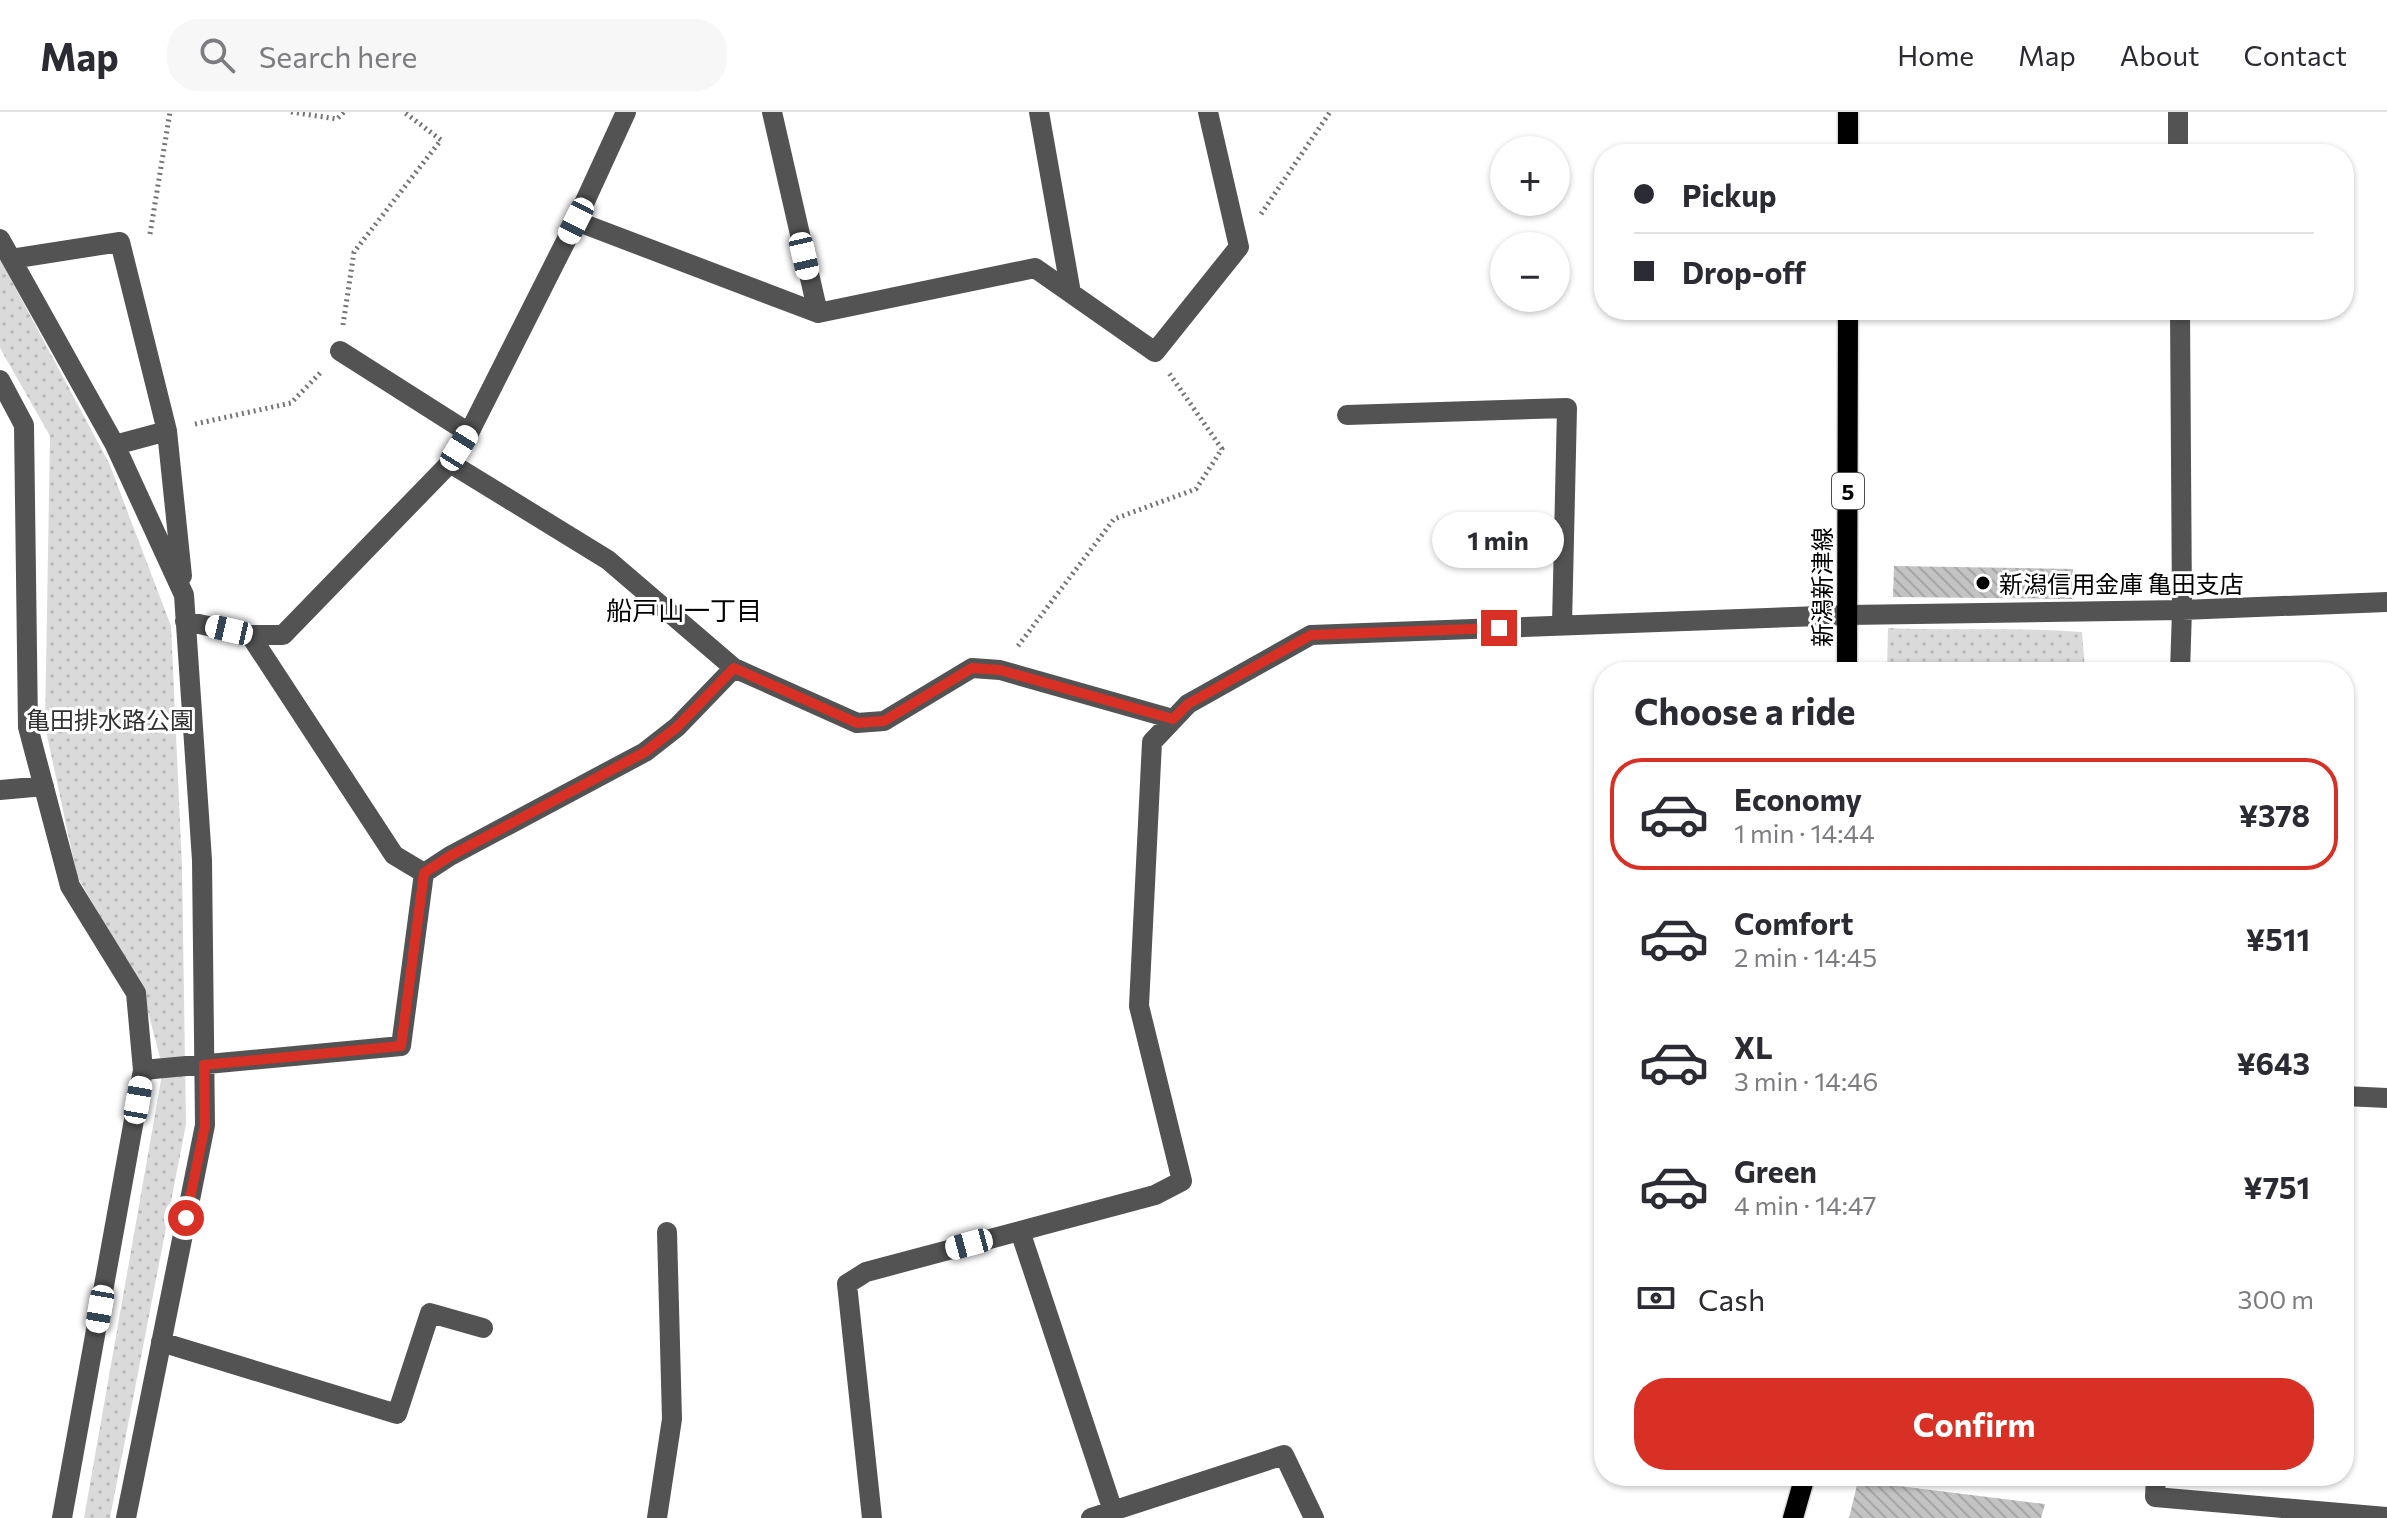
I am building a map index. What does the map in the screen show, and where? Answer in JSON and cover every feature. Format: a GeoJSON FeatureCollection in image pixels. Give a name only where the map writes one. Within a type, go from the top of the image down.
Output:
{"type":"FeatureCollection","features":[{"type":"Feature","properties":{"kind":"main road"},"geometry":{"type":"LineString","coordinates":[[1848,112],[1848,144]]}},
{"type":"Feature","properties":{"kind":"main road","name":"新潟新津線"},"geometry":{"type":"LineString","coordinates":[[1847,662],[1848,320]]}},
{"type":"Feature","properties":{"kind":"main road"},"geometry":{"type":"LineString","coordinates":[[1793,1518],[1802,1486]]}},
{"type":"Feature","properties":{"kind":"street"},"geometry":{"type":"LineString","coordinates":[[185,621],[250,635],[283,635],[450,463],[469,433],[576,221],[626,112]]}},
{"type":"Feature","properties":{"kind":"street"},"geometry":{"type":"LineString","coordinates":[[772,112],[818,313]]}},
{"type":"Feature","properties":{"kind":"street"},"geometry":{"type":"LineString","coordinates":[[1039,112],[1071,293]]}},
{"type":"Feature","properties":{"kind":"street"},"geometry":{"type":"LineString","coordinates":[[576,221],[818,313],[1035,268],[1155,352],[1239,247],[1208,112]]}},
{"type":"Feature","properties":{"kind":"street"},"geometry":{"type":"LineString","coordinates":[[2178,112],[2178,144]]}},
{"type":"Feature","properties":{"kind":"street"},"geometry":{"type":"LineString","coordinates":[[0,239],[115,445],[184,595]]}},
{"type":"Feature","properties":{"kind":"street"},"geometry":{"type":"LineString","coordinates":[[11,259],[120,242],[167,431],[184,595],[202,860],[205,1125],[126,1518]]}},
{"type":"Feature","properties":{"kind":"street"},"geometry":{"type":"LineString","coordinates":[[2180,320],[2180,662]]}},
{"type":"Feature","properties":{"kind":"street"},"geometry":{"type":"LineString","coordinates":[[340,351],[469,433]]}},
{"type":"Feature","properties":{"kind":"street"},"geometry":{"type":"LineString","coordinates":[[0,380],[24,425],[28,727],[70,886],[136,993],[143,1070],[62,1518]]}},
{"type":"Feature","properties":{"kind":"street"},"geometry":{"type":"LineString","coordinates":[[1347,415],[1567,408],[1562,625]]}},
{"type":"Feature","properties":{"kind":"street"},"geometry":{"type":"LineString","coordinates":[[115,445],[167,431]]}},
{"type":"Feature","properties":{"kind":"street"},"geometry":{"type":"LineString","coordinates":[[450,463],[608,560],[734,668],[857,723],[884,721],[972,668],[1000,670],[1173,719]]}},
{"type":"Feature","properties":{"kind":"street"},"geometry":{"type":"LineString","coordinates":[[872,1518],[847,1284],[866,1272],[1155,1195],[1182,1181],[1139,1006],[1152,742],[1188,704],[1311,635],[1848,615],[2182,610],[2387,602]]}},
{"type":"Feature","properties":{"kind":"street"},"geometry":{"type":"LineString","coordinates":[[250,635],[394,855],[424,873]]}},
{"type":"Feature","properties":{"kind":"street"},"geometry":{"type":"LineString","coordinates":[[143,1070],[401,1046],[424,873],[450,856],[645,752],[677,727],[734,668]]}},
{"type":"Feature","properties":{"kind":"street"},"geometry":{"type":"LineString","coordinates":[[0,790],[44,786]]}},
{"type":"Feature","properties":{"kind":"street"},"geometry":{"type":"LineString","coordinates":[[2354,1096],[2387,1098]]}},
{"type":"Feature","properties":{"kind":"street"},"geometry":{"type":"LineString","coordinates":[[1020,1231],[1113,1511]]}},
{"type":"Feature","properties":{"kind":"street"},"geometry":{"type":"LineString","coordinates":[[657,1518],[672,1419],[667,1232]]}},
{"type":"Feature","properties":{"kind":"street"},"geometry":{"type":"LineString","coordinates":[[161,1342],[397,1414],[430,1313],[483,1328]]}},
{"type":"Feature","properties":{"kind":"street"},"geometry":{"type":"LineString","coordinates":[[1091,1518],[1284,1455],[1314,1518]]}},
{"type":"Feature","properties":{"kind":"street"},"geometry":{"type":"LineString","coordinates":[[2156,1486],[2155,1497],[2387,1517]]}},
{"type":"Feature","properties":{"kind":"path"},"geometry":{"type":"LineString","coordinates":[[120,242],[149,237],[170,112]]}},
{"type":"Feature","properties":{"kind":"path"},"geometry":{"type":"LineString","coordinates":[[291,112],[337,119],[344,112]]}},
{"type":"Feature","properties":{"kind":"path"},"geometry":{"type":"LineString","coordinates":[[167,431],[291,403],[340,351],[354,252],[441,140],[404,112]]}},
{"type":"Feature","properties":{"kind":"path"},"geometry":{"type":"LineString","coordinates":[[1239,247],[1330,112]]}},
{"type":"Feature","properties":{"kind":"path"},"geometry":{"type":"LineString","coordinates":[[1000,670],[1114,519],[1196,489],[1222,449],[1155,352]]}},
{"type":"Feature","properties":{"kind":"green space","name":"亀田排水路公園"},"geometry":{"type":"Polygon","coordinates":[[[0,259],[109,463],[171,626],[182,867],[186,1124],[110,1518],[84,1518],[163,1069],[142,989],[77,876],[45,726],[50,436],[0,348],[0,259]]]}},
{"type":"Feature","properties":{"kind":"green space"},"geometry":{"type":"Polygon","coordinates":[[[1888,628],[2082,632],[2084,662],[1887,662],[1888,628]]]}},
{"type":"Feature","properties":{"kind":"building","name":"新潟信用金庫 亀田支店"},"geometry":{"type":"Polygon","coordinates":[[[1894,566],[2073,569],[2072,599],[1893,597],[1894,566]]]}},
{"type":"Feature","properties":{"kind":"building"},"geometry":{"type":"Polygon","coordinates":[[[1857,1486],[1899,1486],[2045,1504],[2041,1518],[1849,1518],[1857,1486]]]}},
{"type":"Feature","properties":{"kind":"place","name":"新潟信用金庫 亀田支店"},"geometry":{"type":"Point","coordinates":[1983,583]}},
{"type":"Feature","properties":{"kind":"district","name":"船戸山一丁目"},"geometry":{"type":"Point","coordinates":[684,609]}},
{"type":"Feature","properties":{"kind":"route"},"geometry":{"type":"LineString","coordinates":[[186,1218],[205,1125],[204,1065],[401,1046],[424,873],[450,856],[645,752],[677,727],[734,668],[857,723],[884,721],[972,668],[1000,670],[1173,719],[1188,704],[1311,635],[1499,628]]}}]}
